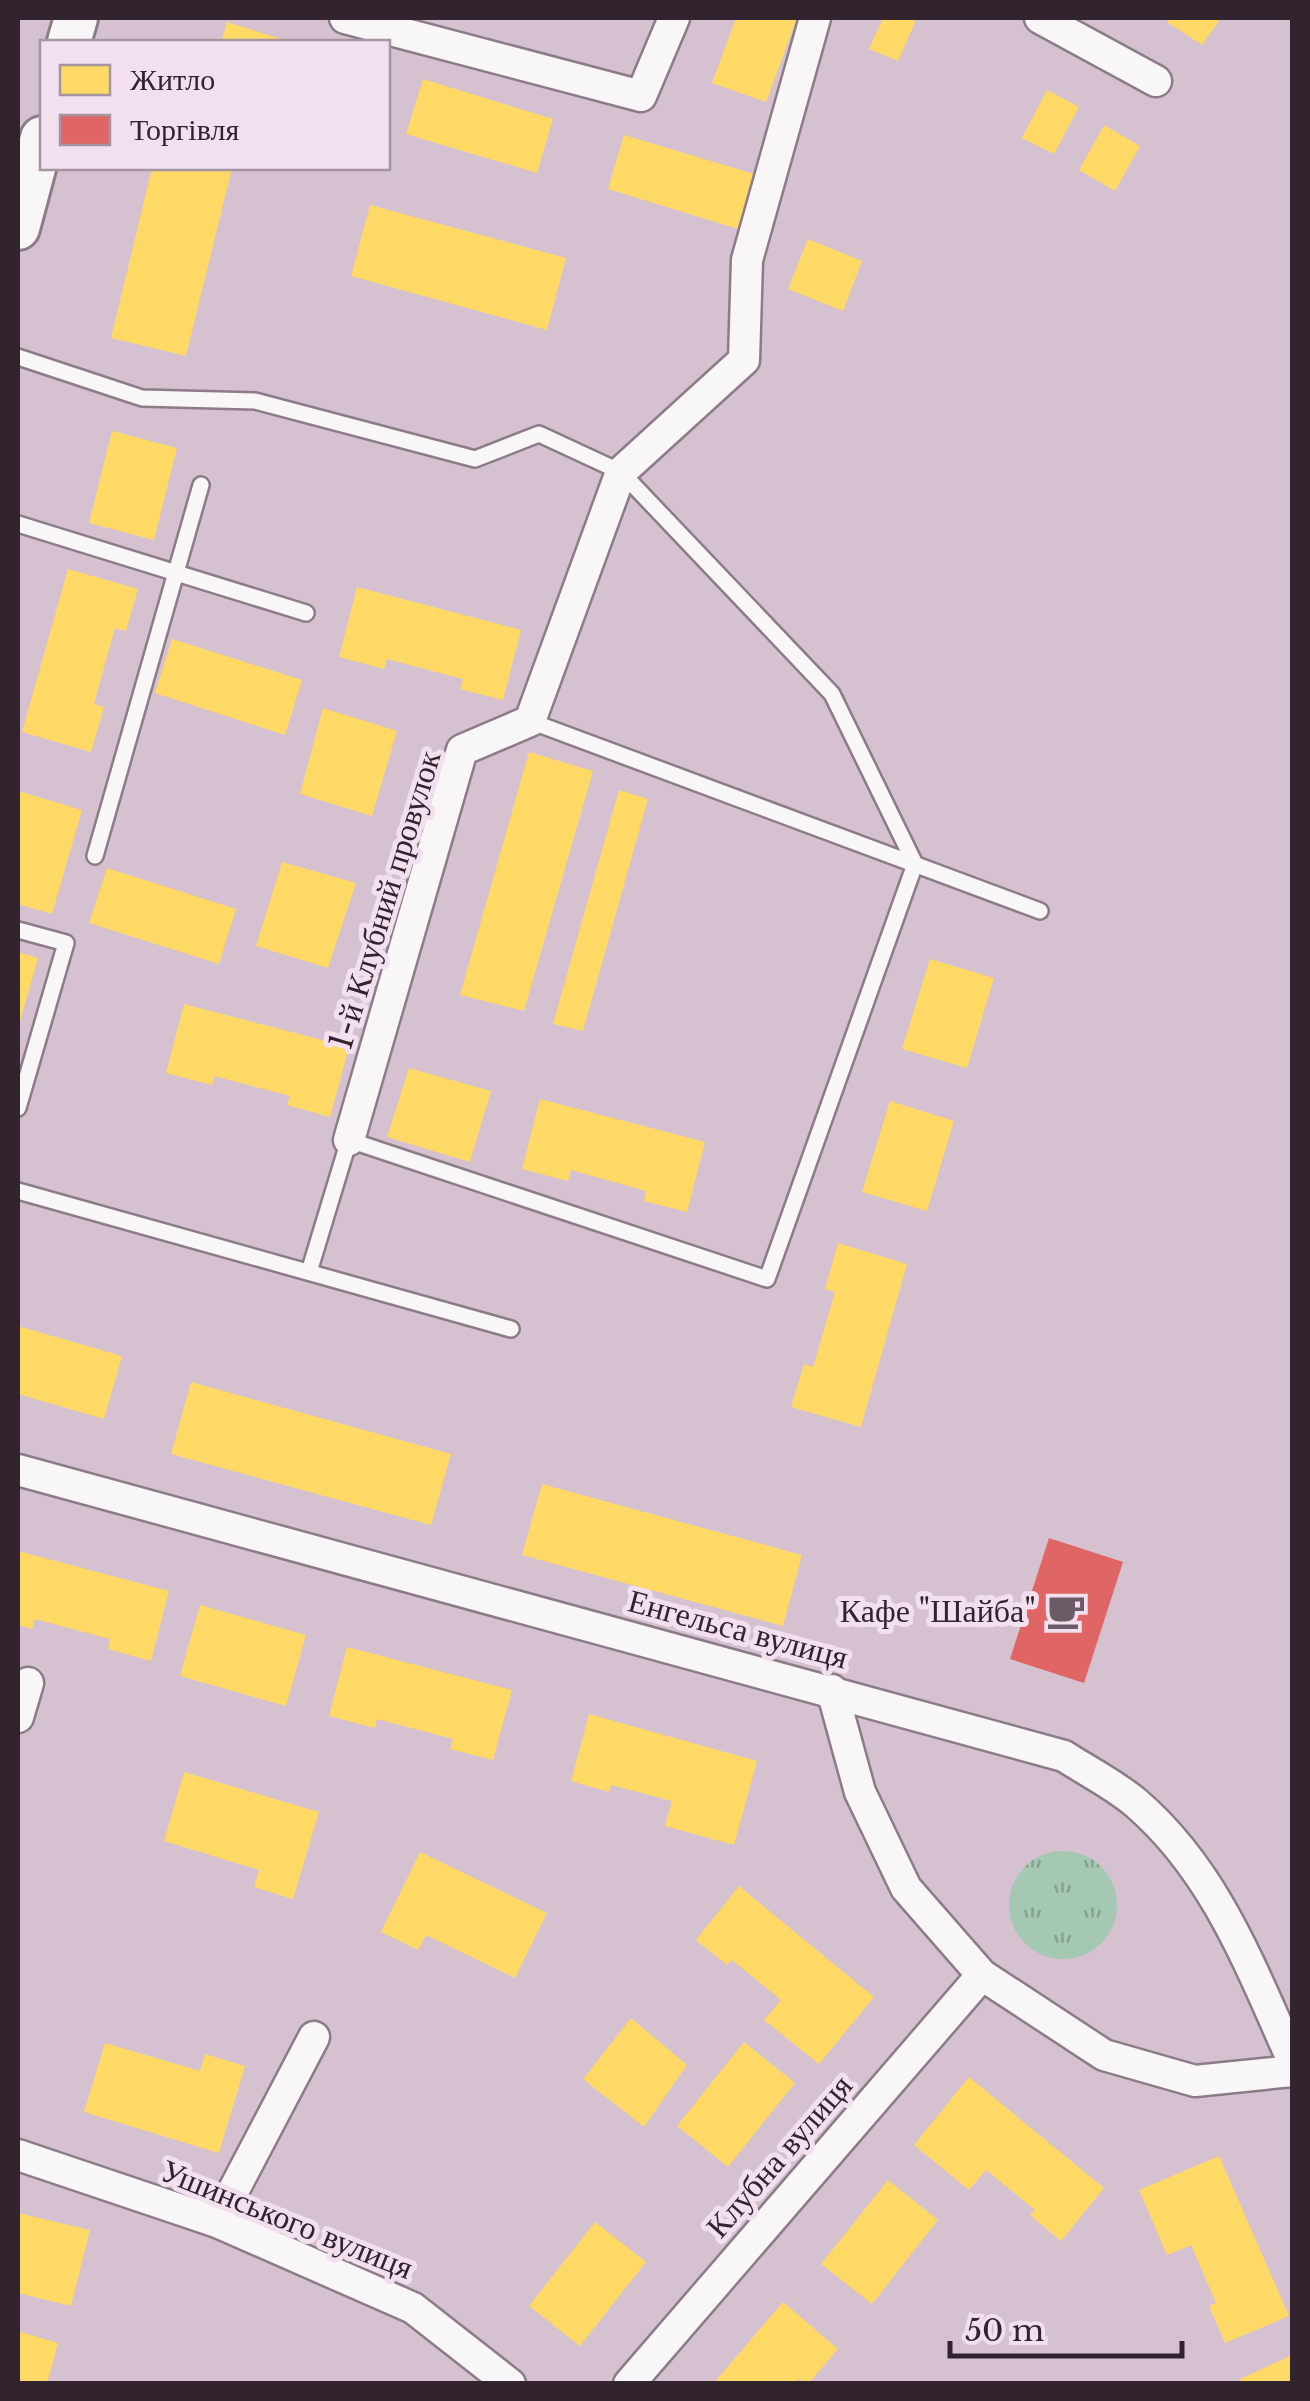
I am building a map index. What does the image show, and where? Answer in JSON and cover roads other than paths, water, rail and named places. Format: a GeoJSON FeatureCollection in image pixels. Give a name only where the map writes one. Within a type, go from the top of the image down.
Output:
{"type":"FeatureCollection","features":[{"type":"Feature","properties":{"kind":"street"},"geometry":{"type":"LineString","coordinates":[[345,18],[640,96],[674,18]]}},
{"type":"Feature","properties":{"kind":"street"},"geometry":{"type":"LineString","coordinates":[[530,721],[621,472],[744,360],[747,260],[815,18]]}},
{"type":"Feature","properties":{"kind":"street"},"geometry":{"type":"LineString","coordinates":[[1040,18],[1156,81]]}},
{"type":"Feature","properties":{"kind":"street"},"geometry":{"type":"LineString","coordinates":[[18,228],[40,146]]}},
{"type":"Feature","properties":{"kind":"street","name":"1-й Клубний провулок"},"geometry":{"type":"LineString","coordinates":[[349,1140],[462,750],[530,721]]}},
{"type":"Feature","properties":{"kind":"street","name":"Енгельса вулиця"},"geometry":{"type":"LineString","coordinates":[[18,1470],[1064,1756],[1134,1802],[1191,1859],[1225,1912],[1292,2059]]}},
{"type":"Feature","properties":{"kind":"street"},"geometry":{"type":"LineString","coordinates":[[18,1717],[28,1683]]}},
{"type":"Feature","properties":{"kind":"street"},"geometry":{"type":"LineString","coordinates":[[832,1690],[860,1792],[906,1888],[982,1975],[1104,2055],[1195,2081],[1292,2071]]}},
{"type":"Feature","properties":{"kind":"street","name":"Клубна вулиця"},"geometry":{"type":"LineString","coordinates":[[629,2384],[982,1975]]}},
{"type":"Feature","properties":{"kind":"street"},"geometry":{"type":"LineString","coordinates":[[217,2222],[314,2037]]}},
{"type":"Feature","properties":{"kind":"street","name":"Ушинського вулиця"},"geometry":{"type":"LineString","coordinates":[[18,2155],[217,2222],[412,2308],[510,2384]]}},
{"type":"Feature","properties":{"kind":"lane"},"geometry":{"type":"LineString","coordinates":[[18,357],[142,398],[255,401],[475,459],[539,434],[621,472],[832,694],[915,864],[767,1279],[349,1140],[309,1272]]}},
{"type":"Feature","properties":{"kind":"lane"},"geometry":{"type":"LineString","coordinates":[[95,856],[200,486]]}},
{"type":"Feature","properties":{"kind":"lane"},"geometry":{"type":"LineString","coordinates":[[18,524],[306,613]]}},
{"type":"Feature","properties":{"kind":"lane"},"geometry":{"type":"LineString","coordinates":[[530,721],[1040,911]]}},
{"type":"Feature","properties":{"kind":"lane"},"geometry":{"type":"LineString","coordinates":[[18,930],[66,943],[18,1108]]}},
{"type":"Feature","properties":{"kind":"lane"},"geometry":{"type":"LineString","coordinates":[[18,1191],[511,1329]]}},
{"type":"Feature","properties":{"kind":"place","name":"Кафе \"Шайба\""},"geometry":{"type":"Point","coordinates":[1066,1611]}}]}
